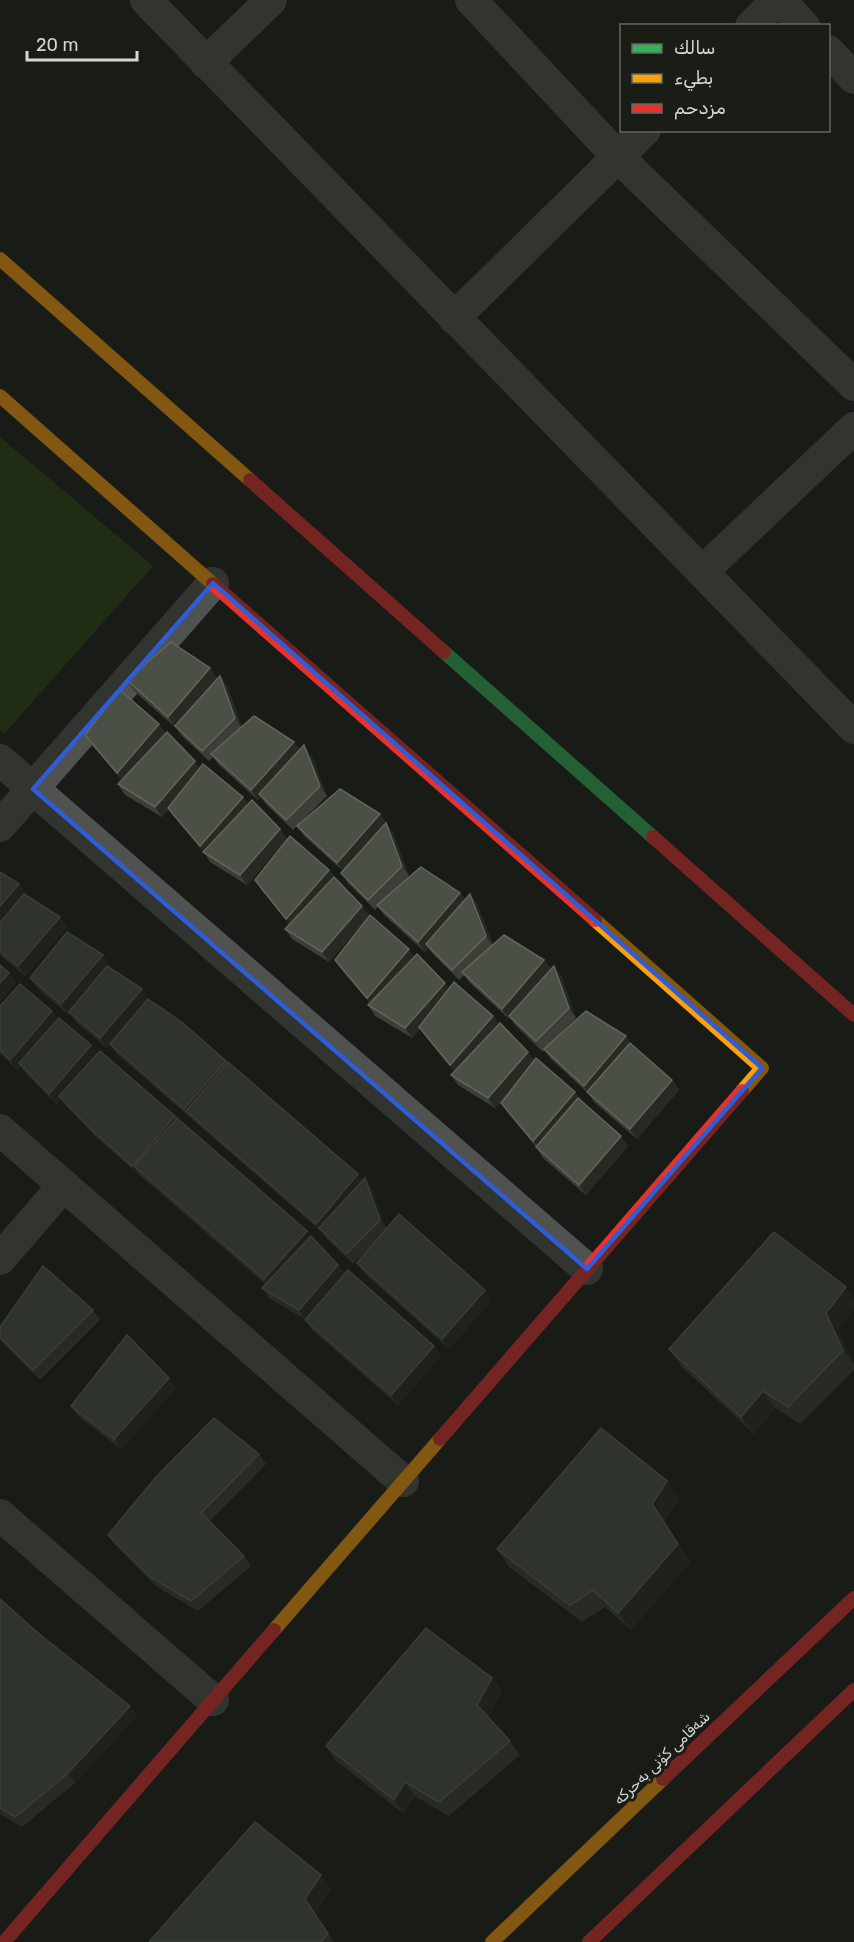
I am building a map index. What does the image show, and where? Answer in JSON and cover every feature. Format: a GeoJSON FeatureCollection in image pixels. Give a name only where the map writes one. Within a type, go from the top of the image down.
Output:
{"type":"FeatureCollection","features":[{"type":"Feature","properties":{"kind":"street"},"geometry":{"type":"LineString","coordinates":[[146,0],[854,728]]}},
{"type":"Feature","properties":{"kind":"street"},"geometry":{"type":"LineString","coordinates":[[206,63],[272,0]]}},
{"type":"Feature","properties":{"kind":"street"},"geometry":{"type":"LineString","coordinates":[[471,0],[618,157],[854,385]]}},
{"type":"Feature","properties":{"kind":"street"},"geometry":{"type":"LineString","coordinates":[[754,24],[779,0],[802,24]]}},
{"type":"Feature","properties":{"kind":"street"},"geometry":{"type":"LineString","coordinates":[[830,53],[854,78]]}},
{"type":"Feature","properties":{"kind":"street"},"geometry":{"type":"LineString","coordinates":[[454,318],[643,132]]}},
{"type":"Feature","properties":{"kind":"street"},"geometry":{"type":"LineString","coordinates":[[0,259],[854,1015]]}},
{"type":"Feature","properties":{"kind":"street"},"geometry":{"type":"LineString","coordinates":[[0,396],[762,1068],[10,1934]]}},
{"type":"Feature","properties":{"kind":"street"},"geometry":{"type":"LineString","coordinates":[[702,572],[854,428]]}},
{"type":"Feature","properties":{"kind":"street"},"geometry":{"type":"LineString","coordinates":[[0,826],[213,583]]}},
{"type":"Feature","properties":{"kind":"street"},"geometry":{"type":"LineString","coordinates":[[0,760],[587,1269]]}},
{"type":"Feature","properties":{"kind":"street"},"geometry":{"type":"LineString","coordinates":[[0,1130],[404,1481]]}},
{"type":"Feature","properties":{"kind":"street"},"geometry":{"type":"LineString","coordinates":[[0,1259],[64,1185]]}},
{"type":"Feature","properties":{"kind":"street"},"geometry":{"type":"LineString","coordinates":[[0,1515],[213,1700]]}},
{"type":"Feature","properties":{"kind":"street","name":"شەقامی کۆنی بەحرکە"},"geometry":{"type":"LineString","coordinates":[[492,1942],[854,1598]]}},
{"type":"Feature","properties":{"kind":"street"},"geometry":{"type":"LineString","coordinates":[[589,1942],[854,1690]]}},
{"type":"Feature","properties":{"kind":"highlighted area"},"geometry":{"type":"Polygon","coordinates":[[[213,583],[762,1068],[587,1269],[33,789],[213,583]]]}},
{"type":"Feature","properties":{"kind":"green space"},"geometry":{"type":"Polygon","coordinates":[[[0,437],[153,566],[4,734],[0,730],[0,437]]]}},
{"type":"Feature","properties":{"kind":"building"},"geometry":{"type":"Polygon","coordinates":[[[171,642],[210,668],[168,717],[127,680],[171,642]]]}},
{"type":"Feature","properties":{"kind":"building"},"geometry":{"type":"Polygon","coordinates":[[[220,676],[235,718],[202,751],[175,726],[220,676]]]}},
{"type":"Feature","properties":{"kind":"building"},"geometry":{"type":"Polygon","coordinates":[[[120,690],[159,724],[117,773],[85,735],[120,690]]]}},
{"type":"Feature","properties":{"kind":"building"},"geometry":{"type":"Polygon","coordinates":[[[254,716],[294,742],[251,790],[211,754],[254,716]]]}},
{"type":"Feature","properties":{"kind":"building"},"geometry":{"type":"Polygon","coordinates":[[[167,732],[195,761],[155,807],[118,784],[167,732]]]}},
{"type":"Feature","properties":{"kind":"building"},"geometry":{"type":"Polygon","coordinates":[[[304,745],[320,786],[286,820],[259,794],[304,745]]]}},
{"type":"Feature","properties":{"kind":"building"},"geometry":{"type":"Polygon","coordinates":[[[203,764],[243,797],[200,846],[168,808],[203,764]]]}},
{"type":"Feature","properties":{"kind":"building"},"geometry":{"type":"Polygon","coordinates":[[[340,789],[380,814],[337,863],[297,826],[340,789]]]}},
{"type":"Feature","properties":{"kind":"building"},"geometry":{"type":"Polygon","coordinates":[[[252,800],[280,829],[240,875],[203,852],[252,800]]]}},
{"type":"Feature","properties":{"kind":"building"},"geometry":{"type":"Polygon","coordinates":[[[386,823],[402,866],[368,900],[341,873],[386,823]]]}},
{"type":"Feature","properties":{"kind":"building"},"geometry":{"type":"Polygon","coordinates":[[[290,836],[329,870],[286,919],[255,880],[290,836]]]}},
{"type":"Feature","properties":{"kind":"building"},"geometry":{"type":"Polygon","coordinates":[[[421,867],[460,893],[418,942],[377,905],[421,867]]]}},
{"type":"Feature","properties":{"kind":"building"},"geometry":{"type":"Polygon","coordinates":[[[0,872],[19,884],[0,906],[0,872]]]}},
{"type":"Feature","properties":{"kind":"building"},"geometry":{"type":"Polygon","coordinates":[[[334,877],[362,906],[322,952],[285,929],[334,877]]]}},
{"type":"Feature","properties":{"kind":"building"},"geometry":{"type":"Polygon","coordinates":[[[24,894],[60,917],[18,966],[0,951],[0,923],[24,894]]]}},
{"type":"Feature","properties":{"kind":"building"},"geometry":{"type":"Polygon","coordinates":[[[470,894],[486,936],[452,970],[426,944],[470,894]]]}},
{"type":"Feature","properties":{"kind":"building"},"geometry":{"type":"Polygon","coordinates":[[[370,915],[409,949],[367,998],[335,960],[370,915]]]}},
{"type":"Feature","properties":{"kind":"building"},"geometry":{"type":"Polygon","coordinates":[[[67,932],[103,955],[61,1004],[30,978],[67,932]]]}},
{"type":"Feature","properties":{"kind":"building"},"geometry":{"type":"Polygon","coordinates":[[[504,935],[544,960],[502,1009],[462,972],[504,935]]]}},
{"type":"Feature","properties":{"kind":"building"},"geometry":{"type":"Polygon","coordinates":[[[417,954],[445,983],[405,1028],[368,1005],[417,954]]]}},
{"type":"Feature","properties":{"kind":"building"},"geometry":{"type":"Polygon","coordinates":[[[0,965],[9,973],[0,983],[0,965]]]}},
{"type":"Feature","properties":{"kind":"building"},"geometry":{"type":"Polygon","coordinates":[[[107,966],[142,989],[100,1038],[69,1012],[107,966]]]}},
{"type":"Feature","properties":{"kind":"building"},"geometry":{"type":"Polygon","coordinates":[[[554,966],[569,1008],[536,1041],[509,1016],[554,966]]]}},
{"type":"Feature","properties":{"kind":"building"},"geometry":{"type":"Polygon","coordinates":[[[454,982],[493,1016],[450,1065],[419,1027],[454,982]]]}},
{"type":"Feature","properties":{"kind":"building"},"geometry":{"type":"Polygon","coordinates":[[[20,984],[52,1011],[10,1060],[0,1050],[0,1006],[20,984]]]}},
{"type":"Feature","properties":{"kind":"building"},"geometry":{"type":"Polygon","coordinates":[[[148,999],[183,1023],[226,1061],[184,1109],[110,1044],[148,999]]]}},
{"type":"Feature","properties":{"kind":"building"},"geometry":{"type":"Polygon","coordinates":[[[586,1011],[626,1036],[584,1086],[544,1049],[586,1011]]]}},
{"type":"Feature","properties":{"kind":"building"},"geometry":{"type":"Polygon","coordinates":[[[59,1018],[91,1045],[49,1094],[19,1063],[59,1018]]]}},
{"type":"Feature","properties":{"kind":"building"},"geometry":{"type":"Polygon","coordinates":[[[500,1023],[528,1052],[488,1098],[451,1075],[500,1023]]]}},
{"type":"Feature","properties":{"kind":"building"},"geometry":{"type":"Polygon","coordinates":[[[630,1043],[672,1080],[630,1129],[587,1092],[630,1043]]]}},
{"type":"Feature","properties":{"kind":"building"},"geometry":{"type":"Polygon","coordinates":[[[100,1051],[175,1116],[132,1166],[59,1096],[100,1051]]]}},
{"type":"Feature","properties":{"kind":"building"},"geometry":{"type":"Polygon","coordinates":[[[536,1058],[575,1092],[533,1141],[501,1103],[536,1058]]]}},
{"type":"Feature","properties":{"kind":"building"},"geometry":{"type":"Polygon","coordinates":[[[228,1062],[358,1174],[316,1224],[186,1111],[228,1062]]]}},
{"type":"Feature","properties":{"kind":"building"},"geometry":{"type":"Polygon","coordinates":[[[578,1098],[621,1136],[579,1185],[536,1147],[578,1098]]]}},
{"type":"Feature","properties":{"kind":"building"},"geometry":{"type":"Polygon","coordinates":[[[177,1118],[307,1231],[264,1279],[134,1166],[177,1118]]]}},
{"type":"Feature","properties":{"kind":"building"},"geometry":{"type":"Polygon","coordinates":[[[365,1178],[380,1220],[346,1254],[319,1228],[365,1178]]]}},
{"type":"Feature","properties":{"kind":"building"},"geometry":{"type":"Polygon","coordinates":[[[399,1214],[485,1290],[442,1339],[357,1263],[399,1214]]]}},
{"type":"Feature","properties":{"kind":"building"},"geometry":{"type":"Polygon","coordinates":[[[774,1232],[846,1287],[826,1313],[843,1350],[788,1407],[763,1391],[741,1417],[669,1349],[774,1232]]]}},
{"type":"Feature","properties":{"kind":"building"},"geometry":{"type":"Polygon","coordinates":[[[311,1236],[338,1265],[299,1310],[262,1288],[311,1236]]]}},
{"type":"Feature","properties":{"kind":"building"},"geometry":{"type":"Polygon","coordinates":[[[43,1266],[93,1310],[33,1370],[0,1337],[0,1327],[43,1266]]]}},
{"type":"Feature","properties":{"kind":"building"},"geometry":{"type":"Polygon","coordinates":[[[348,1270],[434,1346],[391,1395],[305,1320],[348,1270]]]}},
{"type":"Feature","properties":{"kind":"building"},"geometry":{"type":"Polygon","coordinates":[[[127,1335],[169,1378],[114,1439],[71,1406],[127,1335]]]}},
{"type":"Feature","properties":{"kind":"building"},"geometry":{"type":"Polygon","coordinates":[[[214,1418],[259,1454],[201,1513],[244,1556],[191,1601],[150,1577],[108,1535],[156,1477],[214,1418]]]}},
{"type":"Feature","properties":{"kind":"building"},"geometry":{"type":"Polygon","coordinates":[[[601,1428],[667,1481],[652,1504],[678,1544],[618,1613],[593,1590],[570,1605],[497,1549],[601,1428]]]}},
{"type":"Feature","properties":{"kind":"building"},"geometry":{"type":"Polygon","coordinates":[[[0,1599],[38,1633],[130,1706],[68,1773],[15,1817],[0,1808],[0,1599]]]}},
{"type":"Feature","properties":{"kind":"building"},"geometry":{"type":"Polygon","coordinates":[[[426,1628],[492,1678],[477,1705],[510,1741],[439,1802],[405,1782],[394,1800],[326,1746],[426,1628]]]}},
{"type":"Feature","properties":{"kind":"building"},"geometry":{"type":"Polygon","coordinates":[[[255,1822],[321,1875],[305,1899],[328,1934],[320,1942],[149,1942],[255,1822]]]}},
{"type":"Feature","properties":{"kind":"traffic: fast"},"geometry":{"type":"LineString","coordinates":[[444,652],[653,837]]}},
{"type":"Feature","properties":{"kind":"traffic: slow"},"geometry":{"type":"LineString","coordinates":[[0,259],[250,480]]}},
{"type":"Feature","properties":{"kind":"traffic: slow"},"geometry":{"type":"LineString","coordinates":[[0,396],[213,584]]}},
{"type":"Feature","properties":{"kind":"traffic: slow"},"geometry":{"type":"LineString","coordinates":[[595,920],[762,1068],[742,1091]]}},
{"type":"Feature","properties":{"kind":"traffic: slow"},"geometry":{"type":"LineString","coordinates":[[274,1630],[440,1439]]}},
{"type":"Feature","properties":{"kind":"traffic: slow"},"geometry":{"type":"LineString","coordinates":[[492,1942],[663,1779]]}},
{"type":"Feature","properties":{"kind":"traffic: jam"},"geometry":{"type":"LineString","coordinates":[[250,480],[444,652]]}},
{"type":"Feature","properties":{"kind":"traffic: jam"},"geometry":{"type":"LineString","coordinates":[[213,584],[595,920]]}},
{"type":"Feature","properties":{"kind":"traffic: jam"},"geometry":{"type":"LineString","coordinates":[[653,837],[854,1015]]}},
{"type":"Feature","properties":{"kind":"traffic: jam"},"geometry":{"type":"LineString","coordinates":[[440,1439],[742,1091]]}},
{"type":"Feature","properties":{"kind":"traffic: jam"},"geometry":{"type":"LineString","coordinates":[[663,1779],[854,1598]]}},
{"type":"Feature","properties":{"kind":"traffic: jam"},"geometry":{"type":"LineString","coordinates":[[4,1942],[274,1630]]}},
{"type":"Feature","properties":{"kind":"traffic: jam"},"geometry":{"type":"LineString","coordinates":[[589,1942],[854,1690]]}}]}
